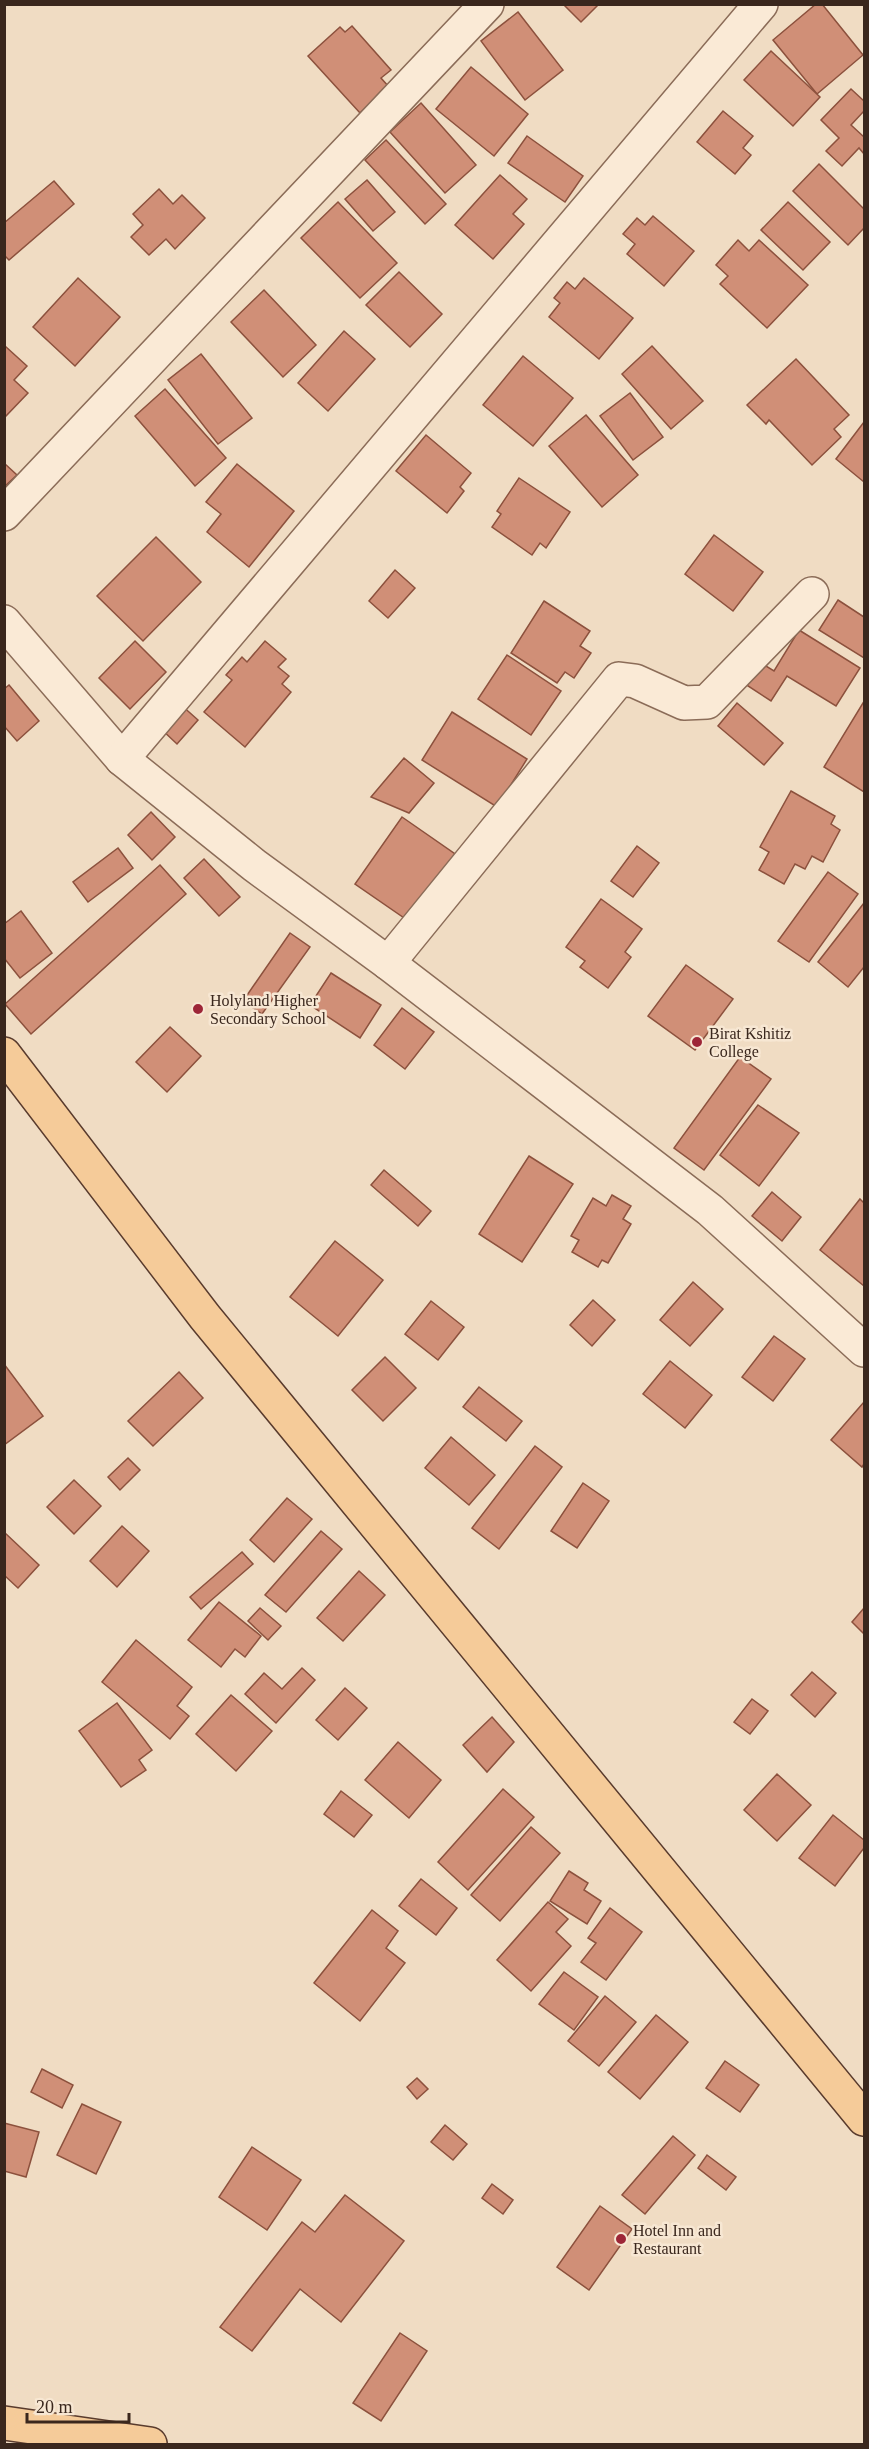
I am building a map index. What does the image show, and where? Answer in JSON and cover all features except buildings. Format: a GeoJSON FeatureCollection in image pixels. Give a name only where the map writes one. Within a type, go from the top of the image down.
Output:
{"type":"FeatureCollection","features":[{"type":"Feature","properties":{"kind":"main road"},"geometry":{"type":"LineString","coordinates":[[4,1054],[205,1317],[864,2119]]}},
{"type":"Feature","properties":{"kind":"main road"},"geometry":{"type":"LineString","coordinates":[[4,2423],[150,2445]]}},
{"type":"Feature","properties":{"kind":"street"},"geometry":{"type":"LineString","coordinates":[[4,514],[487,4]]}},
{"type":"Feature","properties":{"kind":"street"},"geometry":{"type":"LineString","coordinates":[[122,759],[761,4]]}},
{"type":"Feature","properties":{"kind":"street"},"geometry":{"type":"LineString","coordinates":[[388,963],[619,679],[635,681],[684,703],[707,702],[812,594]]}},
{"type":"Feature","properties":{"kind":"street"},"geometry":{"type":"LineString","coordinates":[[4,622],[122,759],[254,866],[388,963],[710,1210],[864,1350]]}},
{"type":"Feature","properties":{"kind":"place","name":"Holyland Higher Secondary School"},"geometry":{"type":"Point","coordinates":[198,1009]}},
{"type":"Feature","properties":{"kind":"place","name":"Birat Kshitiz College"},"geometry":{"type":"Point","coordinates":[697,1042]}},
{"type":"Feature","properties":{"kind":"place","name":"Hotel Inn and Restaurant"},"geometry":{"type":"Point","coordinates":[621,2239]}}]}
